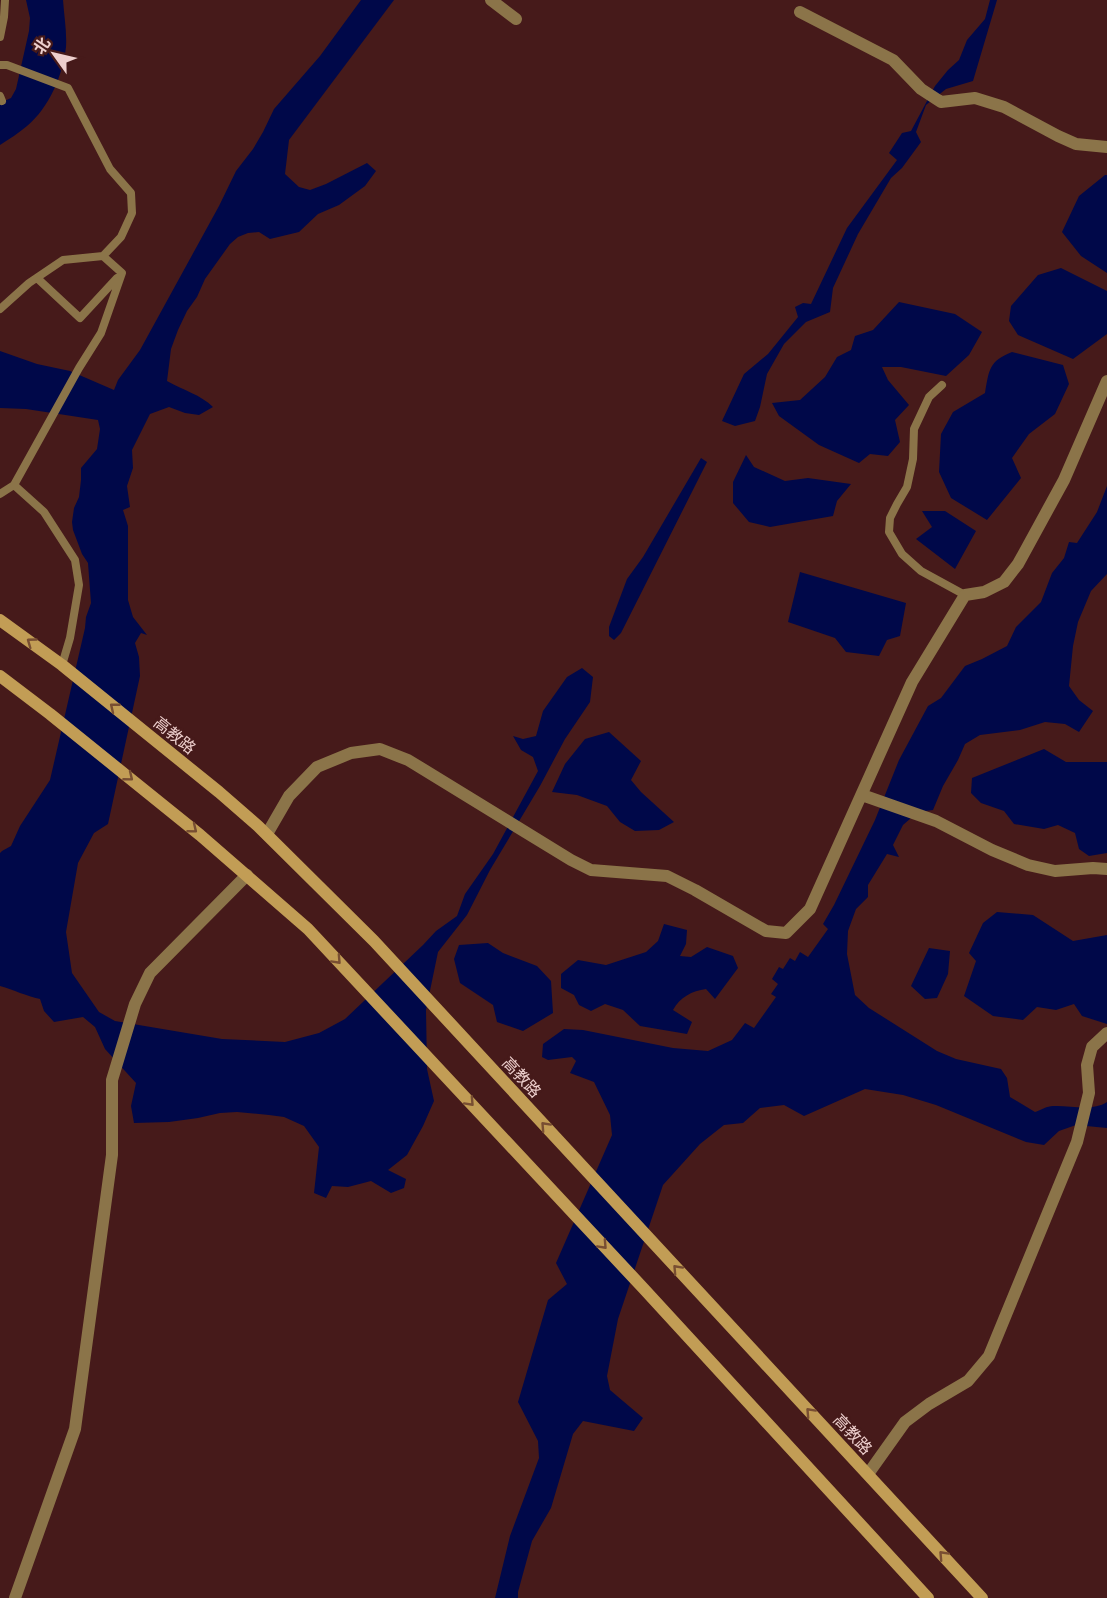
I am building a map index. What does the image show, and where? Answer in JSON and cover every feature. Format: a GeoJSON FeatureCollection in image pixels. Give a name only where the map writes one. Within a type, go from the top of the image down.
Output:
{"type":"FeatureCollection","features":[{"type":"Feature","properties":{"kind":"main road","name":"高教路"},"geometry":{"type":"LineString","coordinates":[[0,620],[62,665],[160,743],[267,834],[374,941],[982,1598]]}},
{"type":"Feature","properties":{"kind":"main road"},"geometry":{"type":"LineString","coordinates":[[0,676],[200,835],[316,937],[928,1598]]}},
{"type":"Feature","properties":{"kind":"street"},"geometry":{"type":"LineString","coordinates":[[490,0],[516,19]]}},
{"type":"Feature","properties":{"kind":"street"},"geometry":{"type":"LineString","coordinates":[[800,12],[893,60],[921,88],[941,102],[975,98],[1004,107],[1076,144],[1107,147]]}},
{"type":"Feature","properties":{"kind":"street"},"geometry":{"type":"LineString","coordinates":[[267,834],[289,796],[317,767],[351,753],[380,748],[408,760],[591,870],[667,876],[766,931],[786,933],[810,909],[912,682],[965,596],[984,592],[1004,582],[1018,564],[1064,480],[1107,381]]}},
{"type":"Feature","properties":{"kind":"street"},"geometry":{"type":"LineString","coordinates":[[862,795],[936,821],[992,850],[1028,865],[1055,871],[1107,869]]}},
{"type":"Feature","properties":{"kind":"street"},"geometry":{"type":"LineString","coordinates":[[15,1598],[75,1430],[112,1155],[112,1080],[135,1004],[150,973],[247,875]]}},
{"type":"Feature","properties":{"kind":"street"},"geometry":{"type":"LineString","coordinates":[[868,1474],[905,1422],[929,1404],[968,1381],[989,1356],[1077,1142],[1089,1093],[1087,1065],[1092,1047],[1107,1032]]}},
{"type":"Feature","properties":{"kind":"lane"},"geometry":{"type":"LineString","coordinates":[[0,37],[5,0]]}},
{"type":"Feature","properties":{"kind":"lane"},"geometry":{"type":"LineString","coordinates":[[0,65],[7,65],[68,88],[110,169],[131,193],[132,213],[121,237],[103,256],[63,260],[0,309]]}},
{"type":"Feature","properties":{"kind":"lane"},"geometry":{"type":"LineString","coordinates":[[103,256],[122,273]]}},
{"type":"Feature","properties":{"kind":"lane"},"geometry":{"type":"LineString","coordinates":[[37,278],[80,318],[122,273]]}},
{"type":"Feature","properties":{"kind":"lane"},"geometry":{"type":"LineString","coordinates":[[0,494],[14,485],[101,333],[122,273]]}},
{"type":"Feature","properties":{"kind":"lane"},"geometry":{"type":"LineString","coordinates":[[942,385],[929,398],[914,429],[913,459],[907,487],[890,518],[889,532],[902,554],[921,571],[965,596]]}},
{"type":"Feature","properties":{"kind":"lane"},"geometry":{"type":"LineString","coordinates":[[14,485],[44,512],[75,560],[79,585],[70,638],[62,665]]}},
{"type":"Feature","properties":{"kind":"shaded area"},"geometry":{"type":"Polygon","coordinates":[[[26,0],[63,0],[66,47],[58,80],[42,110],[24,129],[0,145],[0,103],[11,98],[16,89],[29,31],[30,18],[26,0]]]}},
{"type":"Feature","properties":{"kind":"shaded area"},"geometry":{"type":"Polygon","coordinates":[[[361,0],[394,0],[289,140],[285,174],[299,187],[310,190],[367,163],[376,171],[365,186],[339,205],[318,214],[299,232],[270,239],[259,232],[248,233],[238,237],[230,244],[205,279],[178,330],[171,349],[167,381],[213,407],[199,415],[169,407],[150,414],[132,450],[133,468],[127,486],[130,507],[123,510],[128,526],[128,600],[133,617],[147,635],[141,633],[135,643],[139,657],[140,676],[108,824],[94,833],[78,863],[66,932],[72,973],[99,1012],[115,1021],[222,1039],[285,1042],[319,1033],[345,1019],[436,931],[457,916],[465,894],[493,854],[538,771],[533,757],[521,750],[513,736],[523,739],[536,736],[543,711],[567,677],[582,668],[593,677],[590,702],[565,739],[467,915],[438,952],[426,1010],[427,1069],[434,1101],[407,1155],[388,1170],[406,1179],[404,1188],[391,1193],[371,1181],[348,1187],[332,1186],[326,1198],[314,1193],[319,1147],[304,1126],[284,1117],[237,1112],[169,1122],[134,1123],[131,1106],[136,1083],[105,1049],[95,1027],[83,1017],[54,1022],[44,1011],[40,999],[0,986],[0,853],[11,846],[20,826],[50,780],[91,603],[88,563],[82,554],[72,522],[74,508],[79,497],[81,468],[97,449],[100,429],[98,420],[26,409],[0,408],[0,351],[37,364],[70,371],[114,390],[118,380],[140,350],[236,171],[253,149],[274,109],[320,56],[361,0]]]}},
{"type":"Feature","properties":{"kind":"shaded area"},"geometry":{"type":"Polygon","coordinates":[[[990,0],[997,0],[973,81],[946,89],[926,105],[916,132],[921,142],[902,168],[891,178],[858,234],[833,288],[830,312],[806,322],[784,344],[767,374],[755,421],[735,426],[722,421],[744,374],[768,354],[798,317],[795,307],[803,303],[811,304],[847,228],[897,160],[889,153],[902,133],[911,131],[935,86],[959,60],[967,40],[985,19],[990,0]]]}},
{"type":"Feature","properties":{"kind":"shaded area"},"geometry":{"type":"Polygon","coordinates":[[[1107,175],[1107,273],[1081,256],[1062,232],[1079,196],[1107,175]]]}},
{"type":"Feature","properties":{"kind":"shaded area"},"geometry":{"type":"Polygon","coordinates":[[[1061,268],[1107,291],[1107,334],[1073,359],[1018,335],[1009,321],[1011,306],[1038,275],[1061,268]]]}},
{"type":"Feature","properties":{"kind":"shaded area"},"geometry":{"type":"Polygon","coordinates":[[[899,302],[955,314],[982,332],[969,355],[946,376],[901,367],[882,367],[888,380],[909,405],[895,420],[900,442],[888,456],[870,454],[859,463],[819,445],[779,416],[772,403],[800,400],[825,377],[837,357],[851,350],[855,336],[873,330],[899,302]]]}},
{"type":"Feature","properties":{"kind":"shaded area"},"geometry":{"type":"Polygon","coordinates":[[[1012,352],[1063,365],[1069,384],[1055,414],[1029,434],[1012,458],[1021,478],[987,520],[951,498],[939,472],[941,434],[953,412],[985,393],[991,367],[1004,355],[1012,352]]]}},
{"type":"Feature","properties":{"kind":"shaded area"},"geometry":{"type":"Polygon","coordinates":[[[746,455],[754,467],[785,481],[808,478],[851,484],[837,501],[833,516],[770,527],[749,522],[733,503],[733,482],[746,455]]]}},
{"type":"Feature","properties":{"kind":"shaded area"},"geometry":{"type":"Polygon","coordinates":[[[701,458],[707,462],[621,633],[614,640],[609,636],[609,627],[627,579],[643,557],[701,458]]]}},
{"type":"Feature","properties":{"kind":"shaded area"},"geometry":{"type":"Polygon","coordinates":[[[1107,486],[1107,574],[1091,591],[1078,622],[1069,686],[1079,700],[1093,711],[1079,732],[1065,724],[1045,722],[1020,730],[980,735],[965,744],[933,810],[918,812],[903,825],[893,845],[899,857],[887,854],[868,885],[868,897],[856,909],[848,931],[847,954],[855,995],[869,1008],[937,1051],[956,1059],[1001,1069],[1007,1078],[1010,1097],[1035,1112],[1051,1106],[1095,1107],[1107,1102],[1107,1128],[1076,1125],[1059,1131],[1044,1145],[1026,1142],[936,1105],[903,1095],[865,1089],[804,1116],[784,1105],[760,1108],[743,1123],[724,1125],[700,1144],[663,1185],[618,1319],[607,1376],[610,1390],[643,1418],[634,1431],[583,1421],[573,1434],[551,1508],[532,1541],[518,1598],[495,1598],[510,1536],[539,1458],[538,1441],[518,1402],[548,1300],[567,1284],[556,1263],[612,1135],[610,1115],[594,1082],[570,1073],[576,1061],[572,1057],[548,1060],[542,1057],[543,1044],[564,1029],[583,1030],[673,1048],[708,1051],[732,1040],[745,1023],[754,1028],[776,997],[771,994],[778,984],[772,979],[779,967],[783,969],[790,958],[795,961],[800,952],[808,957],[828,929],[823,924],[875,820],[899,760],[928,706],[941,698],[965,666],[1007,646],[1016,627],[1041,602],[1052,573],[1064,558],[1069,542],[1077,543],[1097,512],[1107,486]]]}},
{"type":"Feature","properties":{"kind":"shaded area"},"geometry":{"type":"Polygon","coordinates":[[[922,511],[945,511],[976,531],[955,569],[916,539],[932,527],[922,511]]]}},
{"type":"Feature","properties":{"kind":"shaded area"},"geometry":{"type":"Polygon","coordinates":[[[800,572],[906,603],[900,636],[887,640],[879,656],[846,652],[835,638],[788,622],[800,572]]]}},
{"type":"Feature","properties":{"kind":"shaded area"},"geometry":{"type":"Polygon","coordinates":[[[609,732],[641,761],[631,780],[674,822],[659,830],[635,831],[620,822],[607,806],[577,795],[552,792],[565,764],[585,739],[609,732]]]}},
{"type":"Feature","properties":{"kind":"shaded area"},"geometry":{"type":"Polygon","coordinates":[[[1044,749],[1066,762],[1107,762],[1107,853],[1089,856],[1079,849],[1075,833],[1058,825],[1044,829],[1014,824],[1004,811],[981,803],[971,793],[972,778],[1044,749]]]}},
{"type":"Feature","properties":{"kind":"shaded area"},"geometry":{"type":"Polygon","coordinates":[[[997,912],[1033,915],[1073,941],[1107,935],[1107,1024],[1082,1016],[1074,1004],[1056,1010],[1037,1007],[1023,1020],[993,1016],[964,996],[976,961],[969,953],[983,923],[997,912]]]}},
{"type":"Feature","properties":{"kind":"shaded area"},"geometry":{"type":"Polygon","coordinates":[[[664,924],[687,930],[686,944],[680,956],[691,957],[707,947],[733,956],[738,968],[715,999],[706,989],[687,995],[676,1005],[673,1010],[692,1022],[687,1034],[640,1026],[623,1010],[605,1004],[591,1011],[579,1005],[574,995],[561,988],[561,974],[578,960],[606,965],[646,952],[658,941],[664,924]]]}},
{"type":"Feature","properties":{"kind":"shaded area"},"geometry":{"type":"Polygon","coordinates":[[[488,943],[503,953],[537,966],[551,981],[553,1013],[523,1031],[497,1022],[493,1005],[460,983],[454,959],[459,945],[488,943]]]}},
{"type":"Feature","properties":{"kind":"shaded area"},"geometry":{"type":"Polygon","coordinates":[[[929,948],[950,951],[948,974],[937,998],[925,999],[911,986],[929,948]]]}}]}
